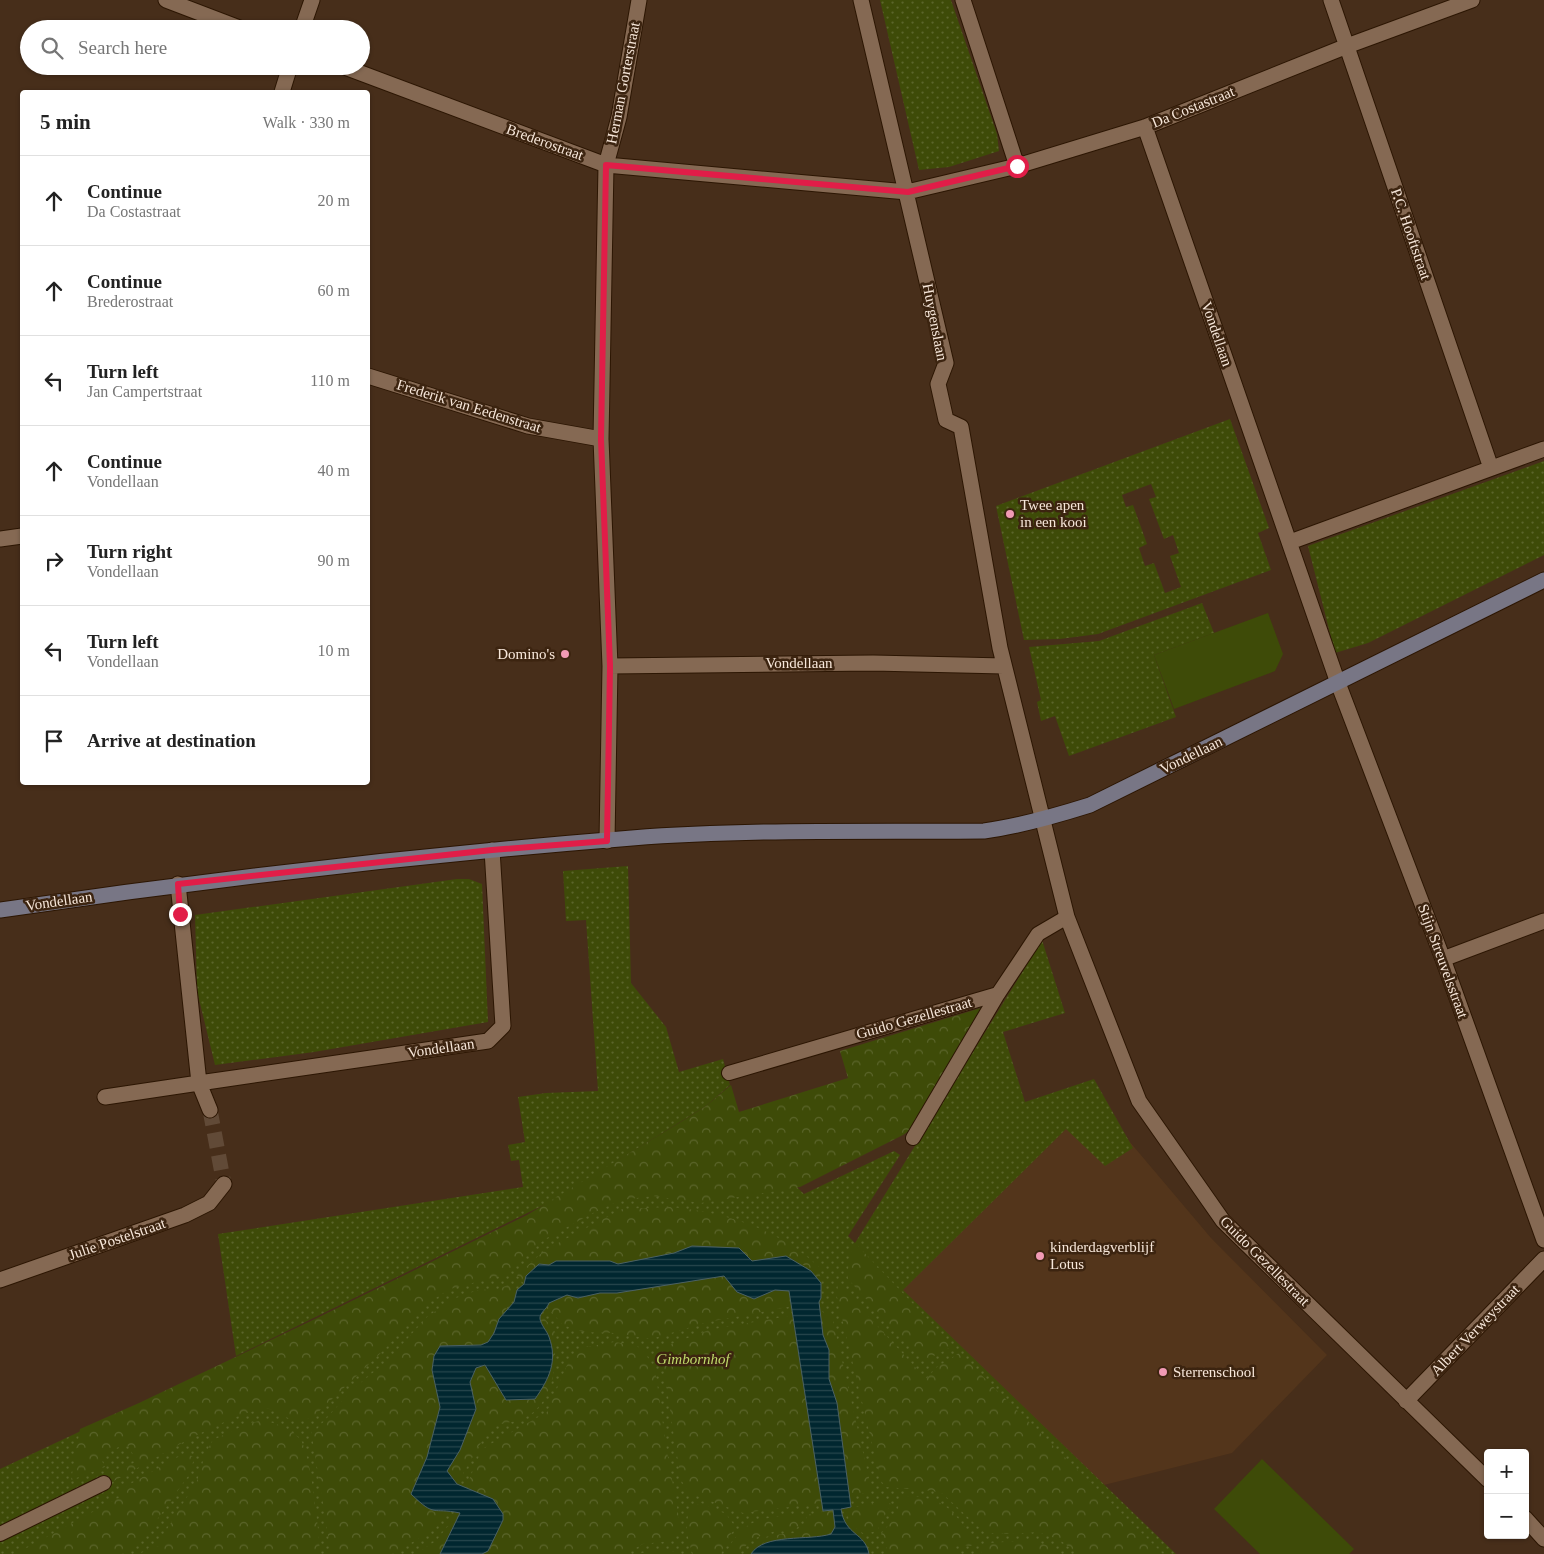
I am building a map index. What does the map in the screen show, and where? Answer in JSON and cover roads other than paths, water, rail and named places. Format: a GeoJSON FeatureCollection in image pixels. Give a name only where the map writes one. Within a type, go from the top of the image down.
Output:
{"type":"FeatureCollection","features":[{"type":"Feature","properties":{"kind":"street"},"geometry":{"type":"LineString","coordinates":[[166,0],[218,20]]}},
{"type":"Feature","properties":{"kind":"street"},"geometry":{"type":"LineString","coordinates":[[305,20],[312,0]]}},
{"type":"Feature","properties":{"kind":"street","name":"Herman Gorterstraat"},"geometry":{"type":"LineString","coordinates":[[610,666],[601,439],[606,165],[619,117],[638,0]]}},
{"type":"Feature","properties":{"kind":"street","name":"Huygenslaan"},"geometry":{"type":"LineString","coordinates":[[862,0],[908,192],[946,363],[938,384],[946,420],[961,427],[1004,666]]}},
{"type":"Feature","properties":{"kind":"street"},"geometry":{"type":"LineString","coordinates":[[963,0],[1017,166]]}},
{"type":"Feature","properties":{"kind":"street","name":"P.C. Hooftstraat"},"geometry":{"type":"LineString","coordinates":[[1331,0],[1491,468]]}},
{"type":"Feature","properties":{"kind":"street","name":"Da Costastraat"},"geometry":{"type":"LineString","coordinates":[[908,192],[1017,166],[1145,126],[1347,46],[1472,0]]}},
{"type":"Feature","properties":{"kind":"street"},"geometry":{"type":"LineString","coordinates":[[283,90],[287,75]]}},
{"type":"Feature","properties":{"kind":"street","name":"Brederostraat"},"geometry":{"type":"LineString","coordinates":[[366,75],[606,165],[908,192]]}},
{"type":"Feature","properties":{"kind":"street","name":"Vondellaan"},"geometry":{"type":"LineString","coordinates":[[1145,126],[1338,683]]}},
{"type":"Feature","properties":{"kind":"street","name":"Frederik van Eedenstraat"},"geometry":{"type":"LineString","coordinates":[[370,377],[528,426],[601,439]]}},
{"type":"Feature","properties":{"kind":"street"},"geometry":{"type":"LineString","coordinates":[[1290,542],[1544,449]]}},
{"type":"Feature","properties":{"kind":"street"},"geometry":{"type":"LineString","coordinates":[[0,539],[20,536]]}},
{"type":"Feature","properties":{"kind":"street","name":"Vondellaan"},"geometry":{"type":"LineString","coordinates":[[0,910],[178,884],[492,850],[722,834],[984,831],[1042,820],[1090,805],[1544,580]]}},
{"type":"Feature","properties":{"kind":"street","name":"Vondellaan"},"geometry":{"type":"LineString","coordinates":[[610,666],[873,662],[1004,666]]}},
{"type":"Feature","properties":{"kind":"street"},"geometry":{"type":"LineString","coordinates":[[607,841],[610,666]]}},
{"type":"Feature","properties":{"kind":"street"},"geometry":{"type":"LineString","coordinates":[[1004,666],[1042,820]]}},
{"type":"Feature","properties":{"kind":"street","name":"Stijn Streuvelsstraat"},"geometry":{"type":"LineString","coordinates":[[1338,683],[1443,959],[1544,1240]]}},
{"type":"Feature","properties":{"kind":"street","name":"Guido Gezellestraat"},"geometry":{"type":"LineString","coordinates":[[1042,820],[1067,917],[1139,1101],[1223,1222],[1484,1476]]}},
{"type":"Feature","properties":{"kind":"street","name":"Vondellaan"},"geometry":{"type":"LineString","coordinates":[[105,1097],[488,1041],[503,1026],[492,850]]}},
{"type":"Feature","properties":{"kind":"street"},"geometry":{"type":"LineString","coordinates":[[178,884],[199,1083],[210,1110]]}},
{"type":"Feature","properties":{"kind":"street"},"geometry":{"type":"LineString","coordinates":[[1443,959],[1544,921]]}},
{"type":"Feature","properties":{"kind":"street","name":"Julie Postelstraat"},"geometry":{"type":"LineString","coordinates":[[0,1280],[185,1215],[209,1203],[224,1184]]}},
{"type":"Feature","properties":{"kind":"street","name":"Albert Verweystraat"},"geometry":{"type":"LineString","coordinates":[[1406,1401],[1544,1259]]}},
{"type":"Feature","properties":{"kind":"street"},"geometry":{"type":"LineString","coordinates":[[1529,1522],[1544,1539]]}},
{"type":"Feature","properties":{"kind":"lane"},"geometry":{"type":"LineString","coordinates":[[913,1138],[998,994],[1038,934],[1067,917]]}},
{"type":"Feature","properties":{"kind":"lane","name":"Guido Gezellestraat"},"geometry":{"type":"LineString","coordinates":[[729,1073],[998,994]]}},
{"type":"Feature","properties":{"kind":"lane"},"geometry":{"type":"LineString","coordinates":[[0,1534],[104,1483]]}},
{"type":"Feature","properties":{"kind":"water"},"geometry":{"type":"Polygon","coordinates":[[[692,1246],[739,1248],[752,1261],[786,1256],[811,1271],[821,1283],[821,1298],[819,1302],[823,1335],[829,1350],[829,1379],[837,1403],[851,1507],[841,1509],[846,1524],[864,1541],[869,1554],[751,1554],[757,1547],[766,1543],[776,1540],[831,1534],[835,1527],[833,1510],[823,1511],[789,1291],[775,1290],[754,1299],[737,1292],[724,1276],[617,1293],[600,1293],[578,1298],[567,1295],[549,1303],[540,1319],[552,1346],[551,1370],[535,1399],[506,1400],[485,1365],[476,1368],[470,1382],[476,1409],[460,1450],[447,1471],[457,1484],[493,1499],[503,1514],[503,1520],[488,1551],[482,1554],[440,1554],[460,1513],[430,1509],[411,1494],[427,1457],[440,1407],[432,1370],[434,1356],[440,1346],[481,1345],[488,1342],[494,1333],[499,1319],[514,1302],[517,1290],[524,1284],[526,1276],[539,1264],[549,1265],[556,1261],[610,1261],[618,1264],[674,1253],[692,1246]]]}},
{"type":"Feature","properties":{"kind":"tunnel"},"geometry":{"type":"LineString","coordinates":[[210,1110],[224,1184]]}},
{"type":"Feature","properties":{"kind":"place","name":"Twee apen in een kooi"},"geometry":{"type":"Point","coordinates":[1010,514]}},
{"type":"Feature","properties":{"kind":"place","name":"Domino's"},"geometry":{"type":"Point","coordinates":[565,654]}},
{"type":"Feature","properties":{"kind":"place","name":"kinderdagverblijf Lotus"},"geometry":{"type":"Point","coordinates":[1040,1256]}},
{"type":"Feature","properties":{"kind":"place","name":"Sterrenschool"},"geometry":{"type":"Point","coordinates":[1163,1372]}},
{"type":"Feature","properties":{"kind":"park label","name":"Gimbornhof"},"geometry":{"type":"Point","coordinates":[693,1359]}}]}
